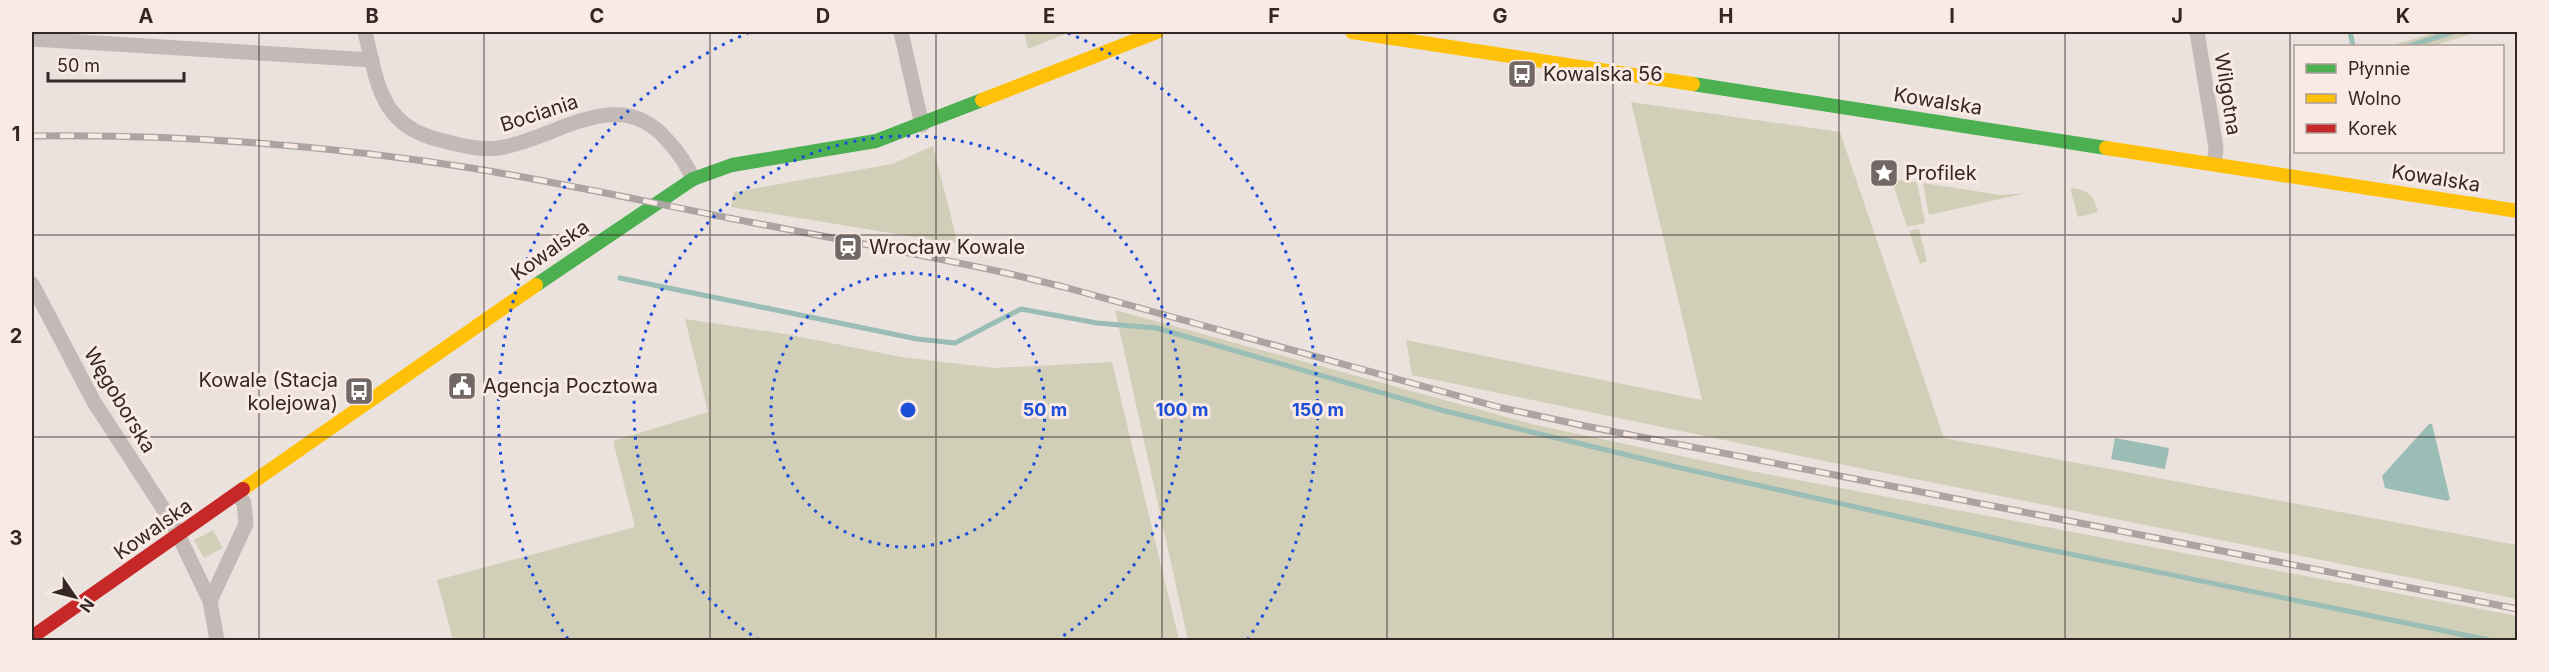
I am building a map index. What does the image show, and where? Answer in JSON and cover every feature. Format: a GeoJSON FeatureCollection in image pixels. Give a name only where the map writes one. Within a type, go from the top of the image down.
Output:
{"type":"FeatureCollection","features":[{"type":"Feature","properties":{"kind":"street","name":"Bociania"},"geometry":{"type":"LineString","coordinates":[[365,32],[388,105],[403,124],[422,135],[458,145],[498,148],[596,116],[619,114],[635,116],[659,130],[678,154],[693,179]]}},
{"type":"Feature","properties":{"kind":"street"},"geometry":{"type":"LineString","coordinates":[[901,32],[922,125]]}},
{"type":"Feature","properties":{"kind":"street","name":"Kowalska"},"geometry":{"type":"LineString","coordinates":[[32,637],[607,234],[693,179],[732,165],[870,143],[922,125],[1157,32]]}},
{"type":"Feature","properties":{"kind":"street","name":"Kowalska"},"geometry":{"type":"LineString","coordinates":[[1352,32],[2517,211]]}},
{"type":"Feature","properties":{"kind":"street","name":"Wilgotna"},"geometry":{"type":"LineString","coordinates":[[2197,32],[2216,148],[2214,164]]}},
{"type":"Feature","properties":{"kind":"street"},"geometry":{"type":"LineString","coordinates":[[32,39],[372,60]]}},
{"type":"Feature","properties":{"kind":"street","name":"Węgoborska"},"geometry":{"type":"LineString","coordinates":[[32,284],[94,402],[172,522],[210,601],[217,640]]}},
{"type":"Feature","properties":{"kind":"street"},"geometry":{"type":"LineString","coordinates":[[210,601],[246,524],[244,503],[238,494]]}},
{"type":"Feature","properties":{"kind":"shaded area"},"geometry":{"type":"Polygon","coordinates":[[[1024,32],[1070,32],[1028,49],[1024,32]]]}},
{"type":"Feature","properties":{"kind":"shaded area"},"geometry":{"type":"Polygon","coordinates":[[[2437,32],[2478,32],[2435,45],[2393,45],[2437,32]]]}},
{"type":"Feature","properties":{"kind":"shaded area"},"geometry":{"type":"Polygon","coordinates":[[[1631,102],[1840,132],[1944,438],[2517,545],[2517,599],[1834,463],[1412,375],[1406,340],[1702,400],[1631,102]]]}},
{"type":"Feature","properties":{"kind":"shaded area"},"geometry":{"type":"Polygon","coordinates":[[[933,146],[958,244],[731,207],[734,192],[892,164],[933,146]]]}},
{"type":"Feature","properties":{"kind":"shaded area"},"geometry":{"type":"Polygon","coordinates":[[[1891,179],[1917,182],[1925,223],[1907,227],[1891,179]]]}},
{"type":"Feature","properties":{"kind":"shaded area"},"geometry":{"type":"Polygon","coordinates":[[[1923,183],[2001,195],[2027,193],[1929,215],[1923,183]]]}},
{"type":"Feature","properties":{"kind":"shaded area"},"geometry":{"type":"Polygon","coordinates":[[[2070,188],[2089,194],[2098,212],[2078,217],[2070,188]]]}},
{"type":"Feature","properties":{"kind":"shaded area"},"geometry":{"type":"Polygon","coordinates":[[[1919,229],[1927,261],[1920,264],[1909,231],[1919,229]]]}},
{"type":"Feature","properties":{"kind":"shaded area"},"geometry":{"type":"Polygon","coordinates":[[[1115,310],[1536,425],[1756,472],[2517,616],[2517,640],[1188,640],[1115,310]]]}},
{"type":"Feature","properties":{"kind":"shaded area"},"geometry":{"type":"Polygon","coordinates":[[[685,319],[780,333],[902,357],[994,368],[1112,362],[1179,640],[453,640],[437,580],[635,527],[613,441],[708,412],[685,319]]]}},
{"type":"Feature","properties":{"kind":"shaded area"},"geometry":{"type":"Polygon","coordinates":[[[213,530],[223,548],[204,558],[194,540],[213,530]]]}},
{"type":"Feature","properties":{"kind":"water"},"geometry":{"type":"Polygon","coordinates":[[[2429,424],[2432,424],[2450,499],[2448,501],[2385,488],[2382,476],[2429,424]]]}},
{"type":"Feature","properties":{"kind":"water"},"geometry":{"type":"Polygon","coordinates":[[[2115,438],[2169,448],[2165,469],[2111,459],[2115,438]]]}},
{"type":"Feature","properties":{"kind":"waterway"},"geometry":{"type":"LineString","coordinates":[[2350,32],[2353,45]]}},
{"type":"Feature","properties":{"kind":"waterway"},"geometry":{"type":"LineString","coordinates":[[2412,45],[2453,32]]}},
{"type":"Feature","properties":{"kind":"waterway"},"geometry":{"type":"LineString","coordinates":[[620,278],[917,339],[955,343],[1021,309],[1097,323],[1156,328],[1445,411],[1681,468],[2026,545],[2489,640]]}},
{"type":"Feature","properties":{"kind":"railway"},"geometry":{"type":"LineString","coordinates":[[32,136],[197,139],[307,147],[416,160],[536,179],[1006,273],[1498,407],[1585,426],[2518,609]]}},
{"type":"Feature","properties":{"kind":"traffic: fast"},"geometry":{"type":"LineString","coordinates":[[1693,84],[2106,148]]}},
{"type":"Feature","properties":{"kind":"traffic: fast"},"geometry":{"type":"LineString","coordinates":[[536,285],[693,179],[732,165],[876,141],[982,100]]}},
{"type":"Feature","properties":{"kind":"traffic: slow"},"geometry":{"type":"LineString","coordinates":[[982,100],[1157,32]]}},
{"type":"Feature","properties":{"kind":"traffic: slow"},"geometry":{"type":"LineString","coordinates":[[1352,32],[1693,84]]}},
{"type":"Feature","properties":{"kind":"traffic: slow"},"geometry":{"type":"LineString","coordinates":[[2106,148],[2518,211]]}},
{"type":"Feature","properties":{"kind":"traffic: slow"},"geometry":{"type":"LineString","coordinates":[[243,489],[536,285]]}},
{"type":"Feature","properties":{"kind":"traffic: jam"},"geometry":{"type":"LineString","coordinates":[[32,637],[243,489]]}},
{"type":"Feature","properties":{"kind":"place","name":"Kowalska 56"},"geometry":{"type":"Point","coordinates":[1522,74]}},
{"type":"Feature","properties":{"kind":"place","name":"Profilek"},"geometry":{"type":"Point","coordinates":[1884,173]}},
{"type":"Feature","properties":{"kind":"place","name":"Wrocław Kowale"},"geometry":{"type":"Point","coordinates":[848,247]}},
{"type":"Feature","properties":{"kind":"place","name":"Agencja Pocztowa"},"geometry":{"type":"Point","coordinates":[462,386]}},
{"type":"Feature","properties":{"kind":"place","name":"Kowale (Stacja kolejowa)"},"geometry":{"type":"Point","coordinates":[359,391]}}]}
